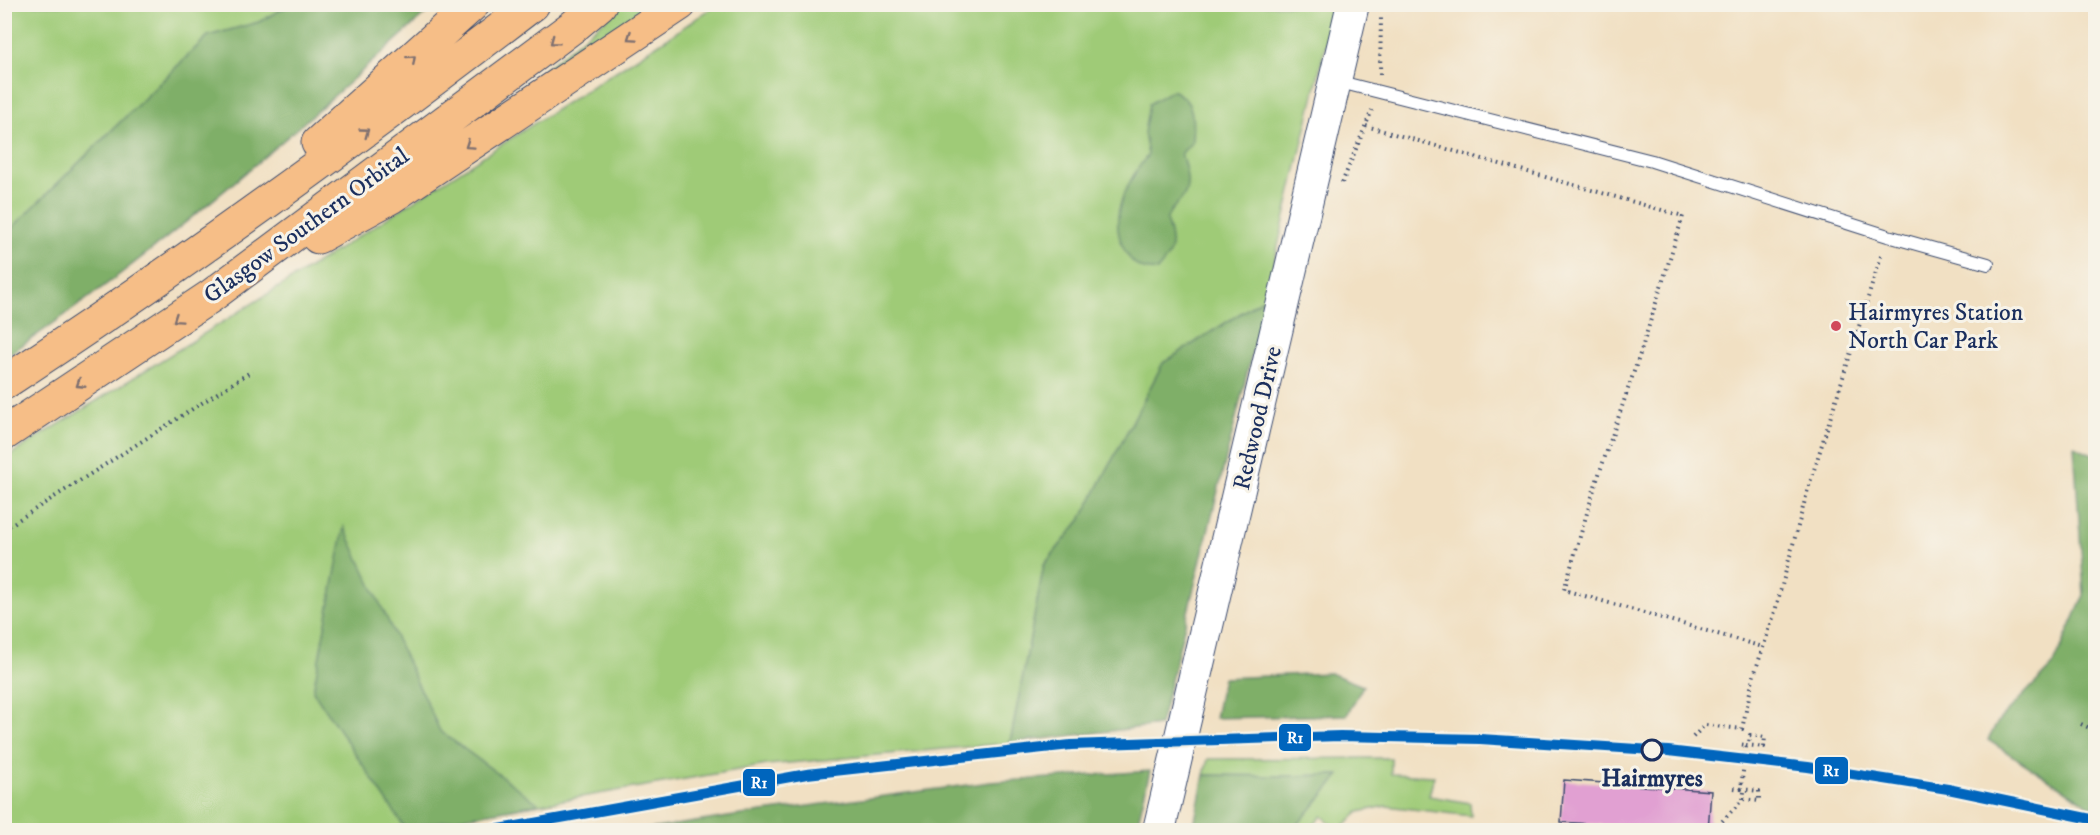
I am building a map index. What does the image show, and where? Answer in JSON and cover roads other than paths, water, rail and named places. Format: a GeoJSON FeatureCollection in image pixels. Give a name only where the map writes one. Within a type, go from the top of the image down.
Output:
{"type":"FeatureCollection","features":[{"type":"Feature","properties":{"kind":"highway"},"geometry":{"type":"LineString","coordinates":[[196,253],[473,4]]}},
{"type":"Feature","properties":{"kind":"highway","name":"Glasgow Southern Orbital"},"geometry":{"type":"LineString","coordinates":[[4,383],[196,253],[391,113],[533,4]]}},
{"type":"Feature","properties":{"kind":"highway","name":"Glasgow Southern Orbital"},"geometry":{"type":"LineString","coordinates":[[4,434],[211,296],[600,4]]}},
{"type":"Feature","properties":{"kind":"highway"},"geometry":{"type":"LineString","coordinates":[[211,296],[391,197],[680,4]]}},
{"type":"Feature","properties":{"kind":"street","name":"Redwood Drive"},"geometry":{"type":"LineString","coordinates":[[1159,830],[1353,4]]}},
{"type":"Feature","properties":{"kind":"lane"},"geometry":{"type":"LineString","coordinates":[[1336,81],[1652,161],[1888,236],[1988,264]]}},
{"type":"Feature","properties":{"kind":"place","name":"Hairmyres Station North Car Park"},"geometry":{"type":"Point","coordinates":[1836,326]}},
{"type":"Feature","properties":{"kind":"place","name":"Hairmyres"},"geometry":{"type":"Point","coordinates":[1652,750]}}]}
